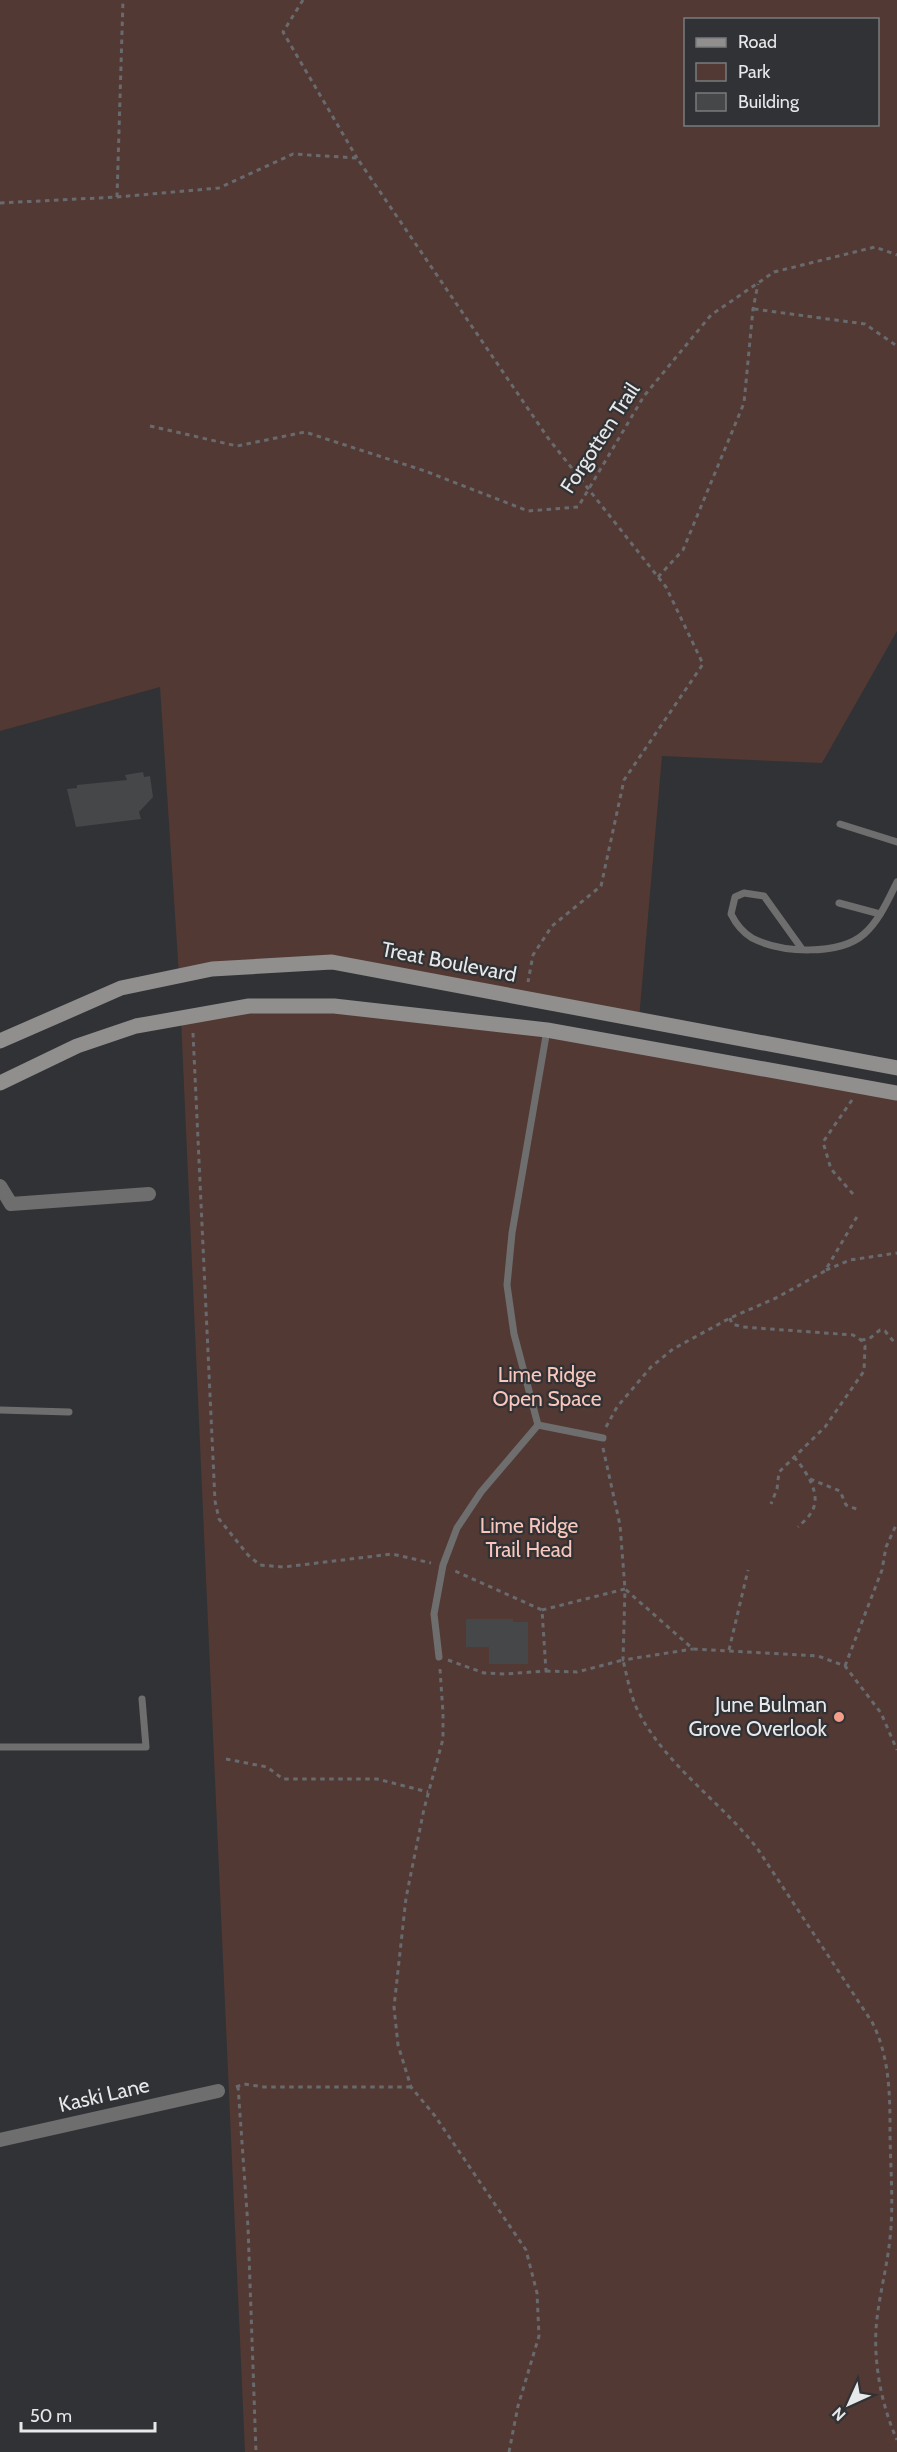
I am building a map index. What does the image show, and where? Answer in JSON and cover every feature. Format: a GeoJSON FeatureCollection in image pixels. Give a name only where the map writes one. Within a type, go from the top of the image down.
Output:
{"type":"FeatureCollection","features":[{"type":"Feature","properties":{"kind":"main road","name":"Treat Boulevard"},"geometry":{"type":"LineString","coordinates":[[0,1041],[121,988],[212,969],[332,962],[897,1068]]}},
{"type":"Feature","properties":{"kind":"main road"},"geometry":{"type":"LineString","coordinates":[[0,1083],[77,1046],[136,1026],[249,1006],[334,1006],[547,1030],[897,1093]]}},
{"type":"Feature","properties":{"kind":"street"},"geometry":{"type":"LineString","coordinates":[[0,1186],[11,1204],[149,1194]]}},
{"type":"Feature","properties":{"kind":"street","name":"Kaski Lane"},"geometry":{"type":"LineString","coordinates":[[0,2140],[218,2091]]}},
{"type":"Feature","properties":{"kind":"lane"},"geometry":{"type":"LineString","coordinates":[[840,824],[897,842]]}},
{"type":"Feature","properties":{"kind":"lane"},"geometry":{"type":"LineString","coordinates":[[802,950],[764,897],[744,893],[735,897],[731,914],[738,926],[753,938],[802,950],[824,950],[848,944],[864,934],[880,914],[897,882]]}},
{"type":"Feature","properties":{"kind":"lane"},"geometry":{"type":"LineString","coordinates":[[839,903],[880,914]]}},
{"type":"Feature","properties":{"kind":"lane"},"geometry":{"type":"LineString","coordinates":[[538,1425],[514,1334],[507,1285],[512,1233],[547,1030]]}},
{"type":"Feature","properties":{"kind":"lane"},"geometry":{"type":"LineString","coordinates":[[0,1410],[69,1412]]}},
{"type":"Feature","properties":{"kind":"lane"},"geometry":{"type":"LineString","coordinates":[[439,1657],[434,1614],[443,1565],[457,1528],[466,1511],[538,1425]]}},
{"type":"Feature","properties":{"kind":"lane"},"geometry":{"type":"LineString","coordinates":[[538,1425],[603,1438]]}},
{"type":"Feature","properties":{"kind":"lane"},"geometry":{"type":"LineString","coordinates":[[0,1747],[146,1747],[142,1699]]}},
{"type":"Feature","properties":{"kind":"path"},"geometry":{"type":"LineString","coordinates":[[117,197],[123,0]]}},
{"type":"Feature","properties":{"kind":"path"},"geometry":{"type":"LineString","coordinates":[[303,0],[283,32],[357,158],[548,438],[666,587],[703,664],[624,780],[601,886],[552,926],[533,955],[525,998]]}},
{"type":"Feature","properties":{"kind":"path"},"geometry":{"type":"LineString","coordinates":[[0,203],[117,197],[219,188],[293,154],[357,158]]}},
{"type":"Feature","properties":{"kind":"path","name":"Forgotten Trail"},"geometry":{"type":"LineString","coordinates":[[150,426],[237,446],[305,432],[424,471],[528,511],[578,507],[644,396],[711,315],[774,272],[875,247],[897,255]]}},
{"type":"Feature","properties":{"kind":"path"},"geometry":{"type":"LineString","coordinates":[[658,577],[683,550],[744,403],[753,309],[759,282]]}},
{"type":"Feature","properties":{"kind":"path"},"geometry":{"type":"LineString","coordinates":[[753,309],[865,324],[897,346]]}},
{"type":"Feature","properties":{"kind":"path"},"geometry":{"type":"LineString","coordinates":[[192,1016],[215,1501],[219,1519],[248,1555],[260,1565],[284,1567],[392,1554],[443,1565],[542,1610],[625,1589]]}},
{"type":"Feature","properties":{"kind":"path"},"geometry":{"type":"LineString","coordinates":[[853,1099],[823,1142],[831,1169],[853,1194]]}},
{"type":"Feature","properties":{"kind":"path"},"geometry":{"type":"LineString","coordinates":[[825,1271],[858,1215]]}},
{"type":"Feature","properties":{"kind":"path"},"geometry":{"type":"LineString","coordinates":[[897,1253],[850,1260],[776,1298],[730,1318],[674,1349],[651,1367],[617,1407],[603,1438],[603,1450],[620,1525],[625,1589],[622,1660],[636,1707],[647,1726],[670,1755],[742,1829],[757,1848],[880,2037],[890,2094],[891,2221],[876,2327],[876,2349],[883,2399],[897,2440]]}},
{"type":"Feature","properties":{"kind":"path"},"geometry":{"type":"LineString","coordinates":[[730,1318],[732,1324],[743,1327],[853,1335],[865,1346],[864,1371],[825,1427],[779,1472],[777,1489],[771,1504]]}},
{"type":"Feature","properties":{"kind":"path"},"geometry":{"type":"LineString","coordinates":[[861,1340],[869,1339],[880,1330],[885,1331],[894,1342],[897,1342]]}},
{"type":"Feature","properties":{"kind":"path"},"geometry":{"type":"LineString","coordinates":[[794,1458],[810,1479],[814,1496],[812,1512],[798,1527]]}},
{"type":"Feature","properties":{"kind":"path"},"geometry":{"type":"LineString","coordinates":[[810,1479],[840,1491],[846,1505],[859,1510]]}},
{"type":"Feature","properties":{"kind":"path"},"geometry":{"type":"LineString","coordinates":[[845,1666],[882,1570],[886,1547],[897,1523]]}},
{"type":"Feature","properties":{"kind":"path"},"geometry":{"type":"LineString","coordinates":[[729,1650],[748,1570]]}},
{"type":"Feature","properties":{"kind":"path"},"geometry":{"type":"LineString","coordinates":[[625,1589],[693,1649]]}},
{"type":"Feature","properties":{"kind":"path"},"geometry":{"type":"LineString","coordinates":[[542,1610],[546,1671]]}},
{"type":"Feature","properties":{"kind":"path"},"geometry":{"type":"LineString","coordinates":[[508,2452],[518,2406],[539,2336],[537,2293],[526,2250],[435,2116],[411,2086],[398,2045],[394,2007],[406,1898],[443,1739],[439,1657],[484,1673],[505,1674],[546,1671],[577,1672],[622,1660],[693,1649],[818,1656],[845,1666],[881,1713],[897,1750]]}},
{"type":"Feature","properties":{"kind":"path"},"geometry":{"type":"LineString","coordinates":[[226,1759],[267,1767],[283,1779],[377,1779],[429,1792]]}},
{"type":"Feature","properties":{"kind":"path"},"geometry":{"type":"LineString","coordinates":[[218,2091],[244,2084],[264,2087],[411,2086]]}},
{"type":"Feature","properties":{"kind":"path"},"geometry":{"type":"LineString","coordinates":[[238,2086],[248,2227],[256,2452]]}},
{"type":"Feature","properties":{"kind":"green space"},"geometry":{"type":"Polygon","coordinates":[[[0,0],[897,0],[897,631],[822,763],[662,756],[639,1019],[332,962],[179,975],[160,687],[0,731],[0,0]]]}},
{"type":"Feature","properties":{"kind":"green space","name":"Lime Ridge Open Space"},"geometry":{"type":"Polygon","coordinates":[[[249,1006],[547,1030],[897,1093],[897,2452],[245,2452],[181,1018],[249,1006]]]}},
{"type":"Feature","properties":{"kind":"building"},"geometry":{"type":"Polygon","coordinates":[[[143,772],[144,777],[150,776],[153,797],[139,812],[141,819],[76,827],[67,789],[77,788],[77,785],[127,780],[125,775],[143,772]]]}},
{"type":"Feature","properties":{"kind":"building"},"geometry":{"type":"Polygon","coordinates":[[[466,1619],[513,1619],[513,1622],[528,1622],[528,1664],[489,1664],[489,1647],[466,1647],[466,1619]]]}},
{"type":"Feature","properties":{"kind":"place","name":"June Bulman Grove Overlook"},"geometry":{"type":"Point","coordinates":[839,1717]}},
{"type":"Feature","properties":{"kind":"park label","name":"Lime Ridge Trail Head"},"geometry":{"type":"Point","coordinates":[529,1538]}}]}
